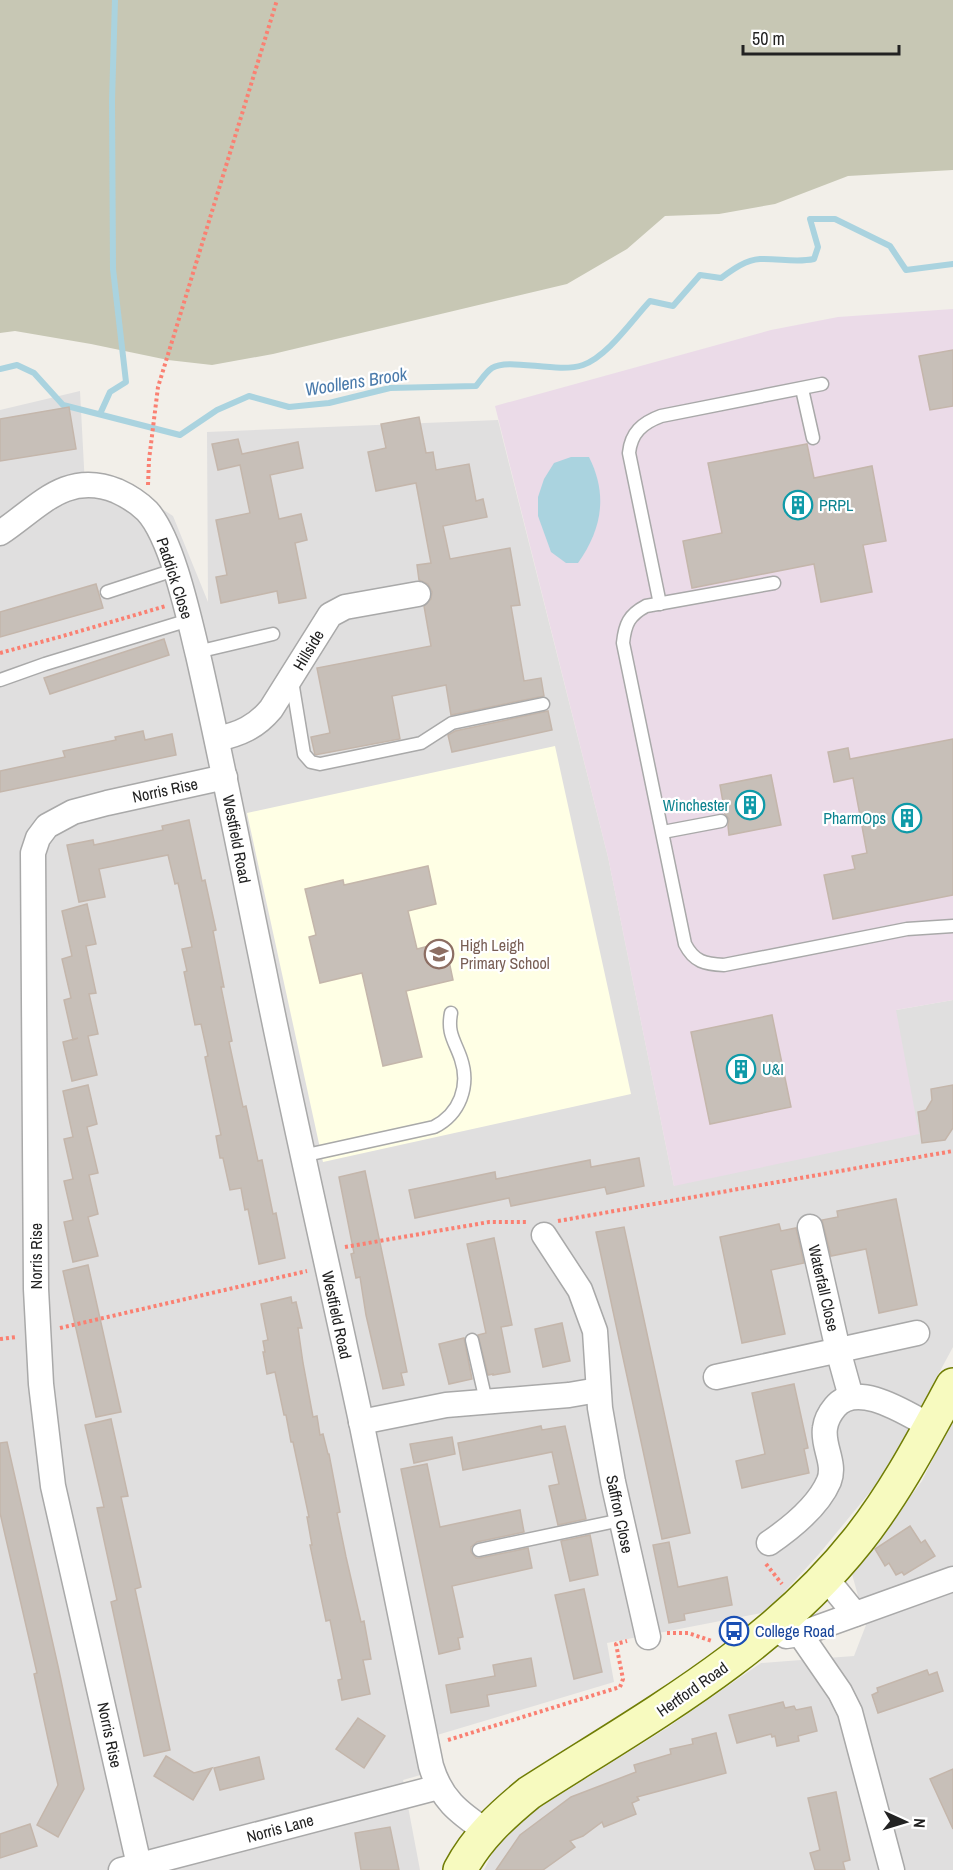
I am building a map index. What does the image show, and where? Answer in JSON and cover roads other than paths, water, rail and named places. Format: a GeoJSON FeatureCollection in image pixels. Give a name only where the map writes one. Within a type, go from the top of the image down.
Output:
{"type":"FeatureCollection","features":[{"type":"Feature","properties":{"kind":"main road","name":"Hertford Road"},"geometry":{"type":"LineString","coordinates":[[460,1870],[486,1831],[529,1793],[675,1701],[734,1660],[825,1577],[886,1502],[953,1385]]}},
{"type":"Feature","properties":{"kind":"street","name":"Paddick Close"},"geometry":{"type":"LineString","coordinates":[[0,533],[40,502],[56,492],[74,486],[104,487],[127,496],[147,510],[156,524],[187,610],[225,777]]}},
{"type":"Feature","properties":{"kind":"street","name":"Hillside"},"geometry":{"type":"LineString","coordinates":[[218,739],[234,735],[257,724],[271,709],[330,615],[338,610],[418,594]]}},
{"type":"Feature","properties":{"kind":"street","name":"Westfield Road"},"geometry":{"type":"LineString","coordinates":[[225,777],[302,1156],[361,1422],[431,1766],[449,1803],[486,1831]]}},
{"type":"Feature","properties":{"kind":"street","name":"Norris Rise"},"geometry":{"type":"LineString","coordinates":[[130,1867],[55,1495],[43,1406],[38,1333],[33,853],[38,838],[46,826],[90,806],[225,777]]}},
{"type":"Feature","properties":{"kind":"street","name":"Saffron Close"},"geometry":{"type":"LineString","coordinates":[[545,1227],[587,1306],[597,1344],[598,1390],[608,1457],[648,1637]]}},
{"type":"Feature","properties":{"kind":"street","name":"Waterfall Close"},"geometry":{"type":"LineString","coordinates":[[810,1227],[851,1397]]}},
{"type":"Feature","properties":{"kind":"street","name":"Waterfall Close"},"geometry":{"type":"LineString","coordinates":[[716,1377],[917,1333]]}},
{"type":"Feature","properties":{"kind":"street"},"geometry":{"type":"LineString","coordinates":[[361,1422],[428,1408],[569,1395],[598,1390]]}},
{"type":"Feature","properties":{"kind":"street"},"geometry":{"type":"LineString","coordinates":[[769,1543],[800,1519],[828,1482],[832,1470],[825,1428],[829,1415],[839,1402],[851,1397],[866,1397],[882,1402],[930,1426]]}},
{"type":"Feature","properties":{"kind":"street"},"geometry":{"type":"LineString","coordinates":[[825,1577],[855,1614]]}},
{"type":"Feature","properties":{"kind":"street"},"geometry":{"type":"LineString","coordinates":[[765,1634],[782,1636],[800,1634],[953,1579]]}},
{"type":"Feature","properties":{"kind":"street"},"geometry":{"type":"LineString","coordinates":[[800,1634],[840,1692],[850,1712],[892,1870]]}},
{"type":"Feature","properties":{"kind":"street","name":"Norris Lane"},"geometry":{"type":"LineString","coordinates":[[130,1867],[439,1786]]}},
{"type":"Feature","properties":{"kind":"lane"},"geometry":{"type":"LineString","coordinates":[[660,604],[629,453],[631,440],[644,424],[661,416],[822,384]]}},
{"type":"Feature","properties":{"kind":"lane"},"geometry":{"type":"LineString","coordinates":[[802,389],[813,438]]}},
{"type":"Feature","properties":{"kind":"lane"},"geometry":{"type":"LineString","coordinates":[[107,592],[174,570]]}},
{"type":"Feature","properties":{"kind":"lane"},"geometry":{"type":"LineString","coordinates":[[774,583],[646,606],[628,619],[624,629],[623,643],[685,944],[690,955],[700,961],[724,965],[907,929],[953,926]]}},
{"type":"Feature","properties":{"kind":"lane"},"geometry":{"type":"LineString","coordinates":[[0,680],[187,610]]}},
{"type":"Feature","properties":{"kind":"lane"},"geometry":{"type":"LineString","coordinates":[[197,652],[273,634]]}},
{"type":"Feature","properties":{"kind":"lane"},"geometry":{"type":"LineString","coordinates":[[291,677],[304,754],[315,764],[421,743],[452,723],[543,704]]}},
{"type":"Feature","properties":{"kind":"lane"},"geometry":{"type":"LineString","coordinates":[[663,832],[721,821]]}},
{"type":"Feature","properties":{"kind":"lane"},"geometry":{"type":"LineString","coordinates":[[302,1156],[434,1127],[450,1116],[457,1107],[465,1082],[461,1059],[451,1035],[451,1013]]}},
{"type":"Feature","properties":{"kind":"lane"},"geometry":{"type":"LineString","coordinates":[[472,1340],[486,1401]]}},
{"type":"Feature","properties":{"kind":"lane"},"geometry":{"type":"LineString","coordinates":[[478,1550],[621,1520]]}},
{"type":"Feature","properties":{"kind":"water"},"geometry":{"type":"Polygon","coordinates":[[[571,457],[589,457],[599,485],[600,498],[600,512],[593,537],[578,563],[566,563],[551,552],[538,516],[538,497],[544,479],[554,463],[571,457]]]}},
{"type":"Feature","properties":{"kind":"waterway"},"geometry":{"type":"LineString","coordinates":[[100,414],[110,392],[126,382],[113,269],[112,101],[115,0]]}},
{"type":"Feature","properties":{"kind":"waterway","name":"Woollens Brook"},"geometry":{"type":"LineString","coordinates":[[0,369],[17,365],[34,373],[63,405],[180,435],[217,410],[249,396],[289,407],[329,403],[390,388],[476,386],[492,368],[499,365],[560,368],[583,365],[610,346],[650,301],[673,306],[700,275],[721,278],[739,266],[754,260],[814,259],[818,247],[810,219],[835,219],[890,246],[906,270],[953,264]]}},
{"type":"Feature","properties":{"kind":"place","name":"PRPL"},"geometry":{"type":"Point","coordinates":[798,505]}},
{"type":"Feature","properties":{"kind":"place","name":"Winchester"},"geometry":{"type":"Point","coordinates":[750,805]}},
{"type":"Feature","properties":{"kind":"place","name":"PharmOps"},"geometry":{"type":"Point","coordinates":[907,818]}},
{"type":"Feature","properties":{"kind":"place","name":"High Leigh Primary School"},"geometry":{"type":"Point","coordinates":[439,954]}},
{"type":"Feature","properties":{"kind":"place","name":"U&I"},"geometry":{"type":"Point","coordinates":[741,1069]}},
{"type":"Feature","properties":{"kind":"place","name":"College Road"},"geometry":{"type":"Point","coordinates":[734,1631]}}]}
